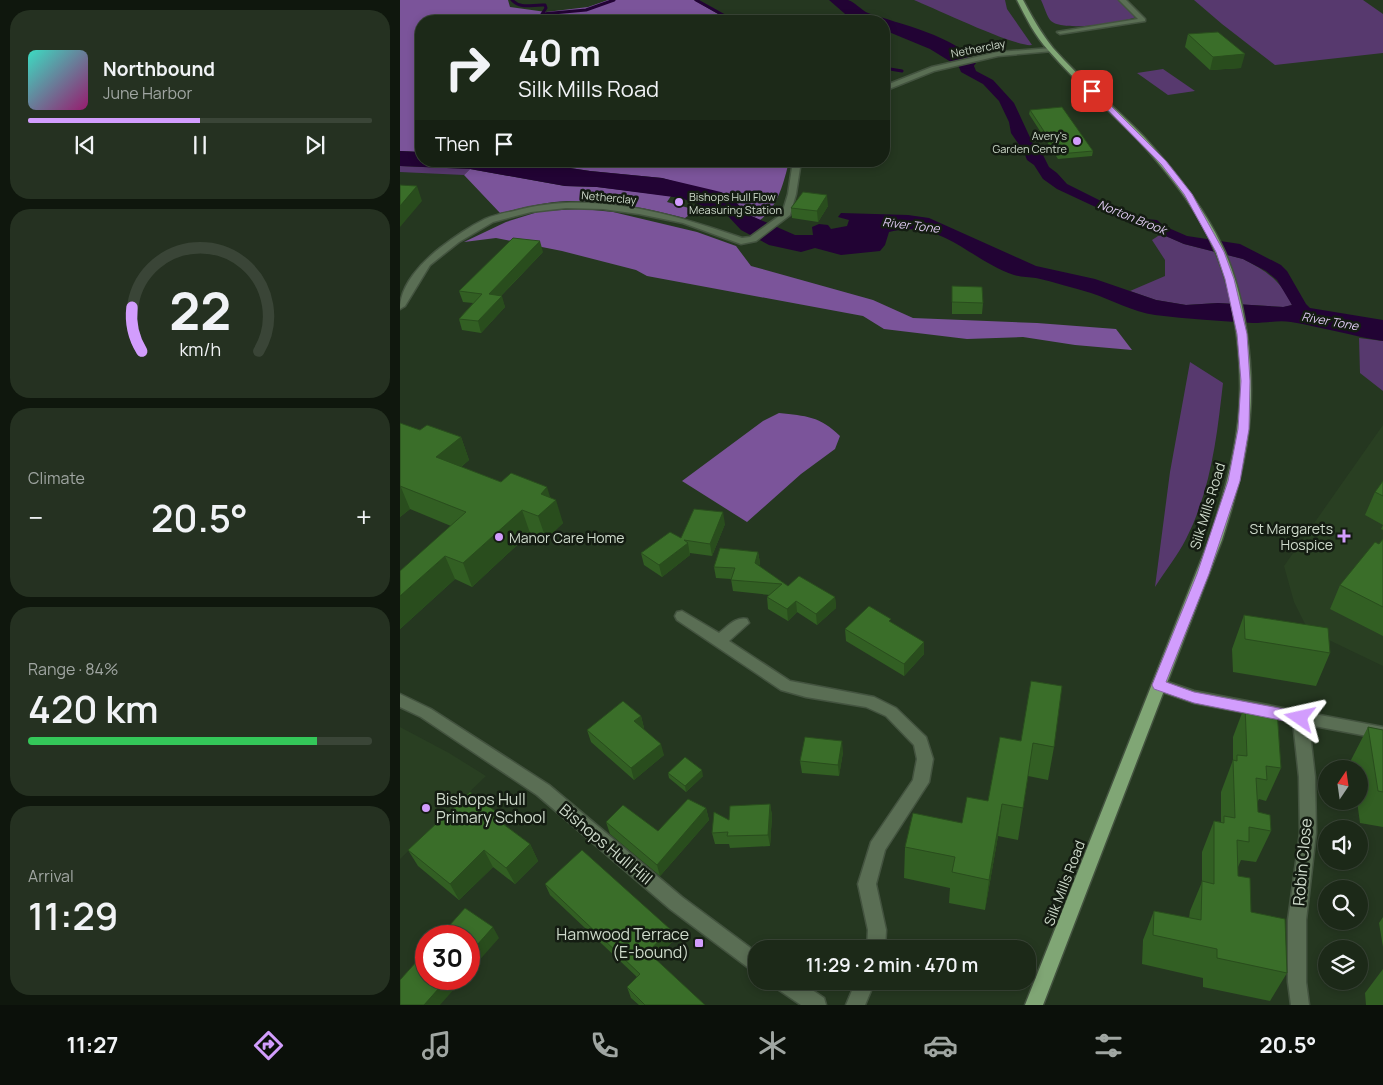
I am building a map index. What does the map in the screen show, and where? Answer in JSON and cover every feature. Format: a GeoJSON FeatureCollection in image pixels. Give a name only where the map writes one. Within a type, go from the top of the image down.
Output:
{"type":"FeatureCollection","features":[{"type":"Feature","properties":{"kind":"main road","name":"Silk Mills Road"},"geometry":{"type":"LineString","coordinates":[[1020,0],[1036,30],[1051,50],[1164,162],[1188,194],[1224,262],[1242,334],[1246,381],[1244,420],[1234,481],[1203,574],[1034,1005]]}},
{"type":"Feature","properties":{"kind":"street"},"geometry":{"type":"LineString","coordinates":[[1060,32],[1143,20],[1122,0]]}},
{"type":"Feature","properties":{"kind":"street","name":"Netherclay"},"geometry":{"type":"LineString","coordinates":[[890,85],[920,72],[954,63],[998,54],[1051,50]]}},
{"type":"Feature","properties":{"kind":"street","name":"Netherclay"},"geometry":{"type":"LineString","coordinates":[[400,306],[426,263],[456,240],[490,220],[530,210],[566,204],[630,209],[685,221],[741,241],[753,239],[786,215],[790,207],[796,167]]}},
{"type":"Feature","properties":{"kind":"street"},"geometry":{"type":"LineString","coordinates":[[682,616],[786,686],[869,701],[891,712],[921,742],[925,760],[921,782],[877,847],[867,884],[876,930],[876,940]]}},
{"type":"Feature","properties":{"kind":"street"},"geometry":{"type":"LineString","coordinates":[[719,641],[742,623]]}},
{"type":"Feature","properties":{"kind":"street"},"geometry":{"type":"LineString","coordinates":[[1159,685],[1194,697],[1383,733]]}},
{"type":"Feature","properties":{"kind":"street","name":"Bishops Hull Hill"},"geometry":{"type":"LineString","coordinates":[[400,700],[426,713],[542,790],[676,903],[748,957]]}},
{"type":"Feature","properties":{"kind":"street","name":"Robin Close"},"geometry":{"type":"LineString","coordinates":[[1300,718],[1307,777],[1308,833],[1296,920],[1297,982],[1300,1005]]}},
{"type":"Feature","properties":{"kind":"street"},"geometry":{"type":"LineString","coordinates":[[796,990],[817,1005]]}},
{"type":"Feature","properties":{"kind":"street"},"geometry":{"type":"LineString","coordinates":[[855,1005],[862,990]]}},
{"type":"Feature","properties":{"kind":"shaded area"},"geometry":{"type":"Polygon","coordinates":[[[400,0],[508,0],[510,7],[546,12],[588,7],[608,0],[694,0],[720,15],[415,15],[415,152],[400,151],[400,0]]]}},
{"type":"Feature","properties":{"kind":"shaded area"},"geometry":{"type":"Polygon","coordinates":[[[914,0],[1005,0],[1007,9],[1032,45],[993,34],[914,0]]]}},
{"type":"Feature","properties":{"kind":"shaded area"},"geometry":{"type":"Polygon","coordinates":[[[1041,0],[1118,0],[1136,17],[1119,22],[1067,26],[1051,21],[1041,0]]]}},
{"type":"Feature","properties":{"kind":"shaded area"},"geometry":{"type":"Polygon","coordinates":[[[1194,0],[1363,0],[1383,14],[1383,53],[1275,65],[1194,0]]]}},
{"type":"Feature","properties":{"kind":"shaded area"},"geometry":{"type":"Polygon","coordinates":[[[1163,69],[1195,91],[1168,95],[1137,73],[1163,69]]]}},
{"type":"Feature","properties":{"kind":"shaded area"},"geometry":{"type":"Polygon","coordinates":[[[400,166],[470,169],[464,175],[400,172],[400,166]]]}},
{"type":"Feature","properties":{"kind":"shaded area"},"geometry":{"type":"Polygon","coordinates":[[[564,167],[787,167],[776,201],[760,220],[747,214],[732,198],[662,178],[564,167]]]}},
{"type":"Feature","properties":{"kind":"shaded area"},"geometry":{"type":"Polygon","coordinates":[[[470,169],[565,186],[597,187],[671,196],[667,202],[696,210],[685,218],[627,205],[567,201],[541,204],[500,213],[464,175],[470,169]]]}},
{"type":"Feature","properties":{"kind":"shaded area"},"geometry":{"type":"Polygon","coordinates":[[[583,209],[613,212],[697,232],[736,246],[751,266],[873,300],[913,318],[1037,323],[1116,329],[1132,350],[1075,345],[1023,337],[967,339],[884,329],[863,316],[647,276],[636,270],[562,251],[496,238],[464,242],[506,222],[541,211],[583,209]]]}},
{"type":"Feature","properties":{"kind":"shaded area"},"geometry":{"type":"Polygon","coordinates":[[[1161,234],[1184,244],[1243,259],[1251,263],[1266,272],[1278,283],[1292,305],[1284,307],[1218,303],[1186,305],[1156,300],[1130,291],[1165,276],[1165,260],[1152,240],[1161,234]]]}},
{"type":"Feature","properties":{"kind":"shaded area"},"geometry":{"type":"Polygon","coordinates":[[[1359,338],[1383,341],[1383,391],[1360,373],[1359,338]]]}},
{"type":"Feature","properties":{"kind":"shaded area"},"geometry":{"type":"Polygon","coordinates":[[[1190,362],[1223,383],[1215,443],[1207,482],[1195,520],[1183,545],[1155,587],[1170,472],[1190,362]]]}},
{"type":"Feature","properties":{"kind":"shaded area"},"geometry":{"type":"Polygon","coordinates":[[[779,413],[812,418],[826,424],[840,436],[835,449],[801,474],[747,522],[682,481],[763,421],[779,413]]]}},
{"type":"Feature","properties":{"kind":"shaded area","name":"St Margarets Hospice"},"geometry":{"type":"Polygon","coordinates":[[[1383,425],[1383,666],[1308,630],[1294,602],[1284,566],[1383,425]]]}},
{"type":"Feature","properties":{"kind":"shaded area","name":"Bishops Hull Primary School"},"geometry":{"type":"Polygon","coordinates":[[[400,727],[449,753],[486,776],[400,859],[400,727]]]}},
{"type":"Feature","properties":{"kind":"water","name":"River Tone"},"geometry":{"type":"Polygon","coordinates":[[[922,39],[954,49],[973,64],[976,71],[993,80],[1014,103],[1034,146],[1043,155],[1049,167],[1067,184],[1109,205],[1145,219],[1157,220],[1164,226],[1187,236],[1240,244],[1281,265],[1287,271],[1310,308],[1383,320],[1383,341],[1291,322],[1253,323],[1155,315],[1131,309],[1091,293],[1036,278],[1014,275],[983,260],[940,235],[925,231],[908,229],[889,232],[885,245],[880,251],[841,255],[815,248],[801,252],[769,245],[741,230],[727,215],[681,198],[597,187],[565,186],[470,169],[423,167],[564,167],[662,178],[721,192],[732,198],[747,214],[795,235],[813,235],[812,227],[819,224],[828,225],[831,229],[847,226],[849,220],[838,217],[841,213],[908,215],[929,218],[1036,266],[1095,279],[1156,300],[1186,305],[1218,303],[1283,307],[1292,305],[1277,280],[1266,271],[1243,259],[1184,244],[1134,225],[1057,189],[1043,179],[1034,165],[1027,160],[1011,133],[1009,122],[999,101],[983,84],[961,72],[949,57],[926,44],[922,39]]]}},
{"type":"Feature","properties":{"kind":"water"},"geometry":{"type":"Polygon","coordinates":[[[400,151],[415,152],[415,167],[400,166],[400,151]]]}},
{"type":"Feature","properties":{"kind":"building"},"geometry":{"type":"Polygon","coordinates":[[[1218,32],[1245,54],[1213,57],[1188,34],[1218,32]]]}},
{"type":"Feature","properties":{"kind":"building"},"geometry":{"type":"Polygon","coordinates":[[[1062,107],[1093,151],[1059,154],[1030,110],[1062,107]]]}},
{"type":"Feature","properties":{"kind":"building"},"geometry":{"type":"Polygon","coordinates":[[[400,185],[417,186],[400,206],[400,185]]]}},
{"type":"Feature","properties":{"kind":"building"},"geometry":{"type":"Polygon","coordinates":[[[803,192],[827,195],[817,211],[791,208],[803,192]]]}},
{"type":"Feature","properties":{"kind":"building"},"geometry":{"type":"Polygon","coordinates":[[[513,238],[540,241],[489,294],[502,296],[478,321],[459,319],[482,294],[459,291],[513,238]]]}},
{"type":"Feature","properties":{"kind":"building"},"geometry":{"type":"Polygon","coordinates":[[[952,286],[982,287],[983,303],[952,302],[952,286]]]}},
{"type":"Feature","properties":{"kind":"building"},"geometry":{"type":"Polygon","coordinates":[[[400,423],[420,430],[427,425],[461,437],[436,457],[501,482],[511,473],[547,487],[541,494],[556,500],[538,516],[522,510],[463,563],[445,556],[400,596],[400,571],[466,512],[400,486],[400,423]]]}},
{"type":"Feature","properties":{"kind":"building"},"geometry":{"type":"Polygon","coordinates":[[[1383,481],[1383,496],[1375,492],[1383,481]]]}},
{"type":"Feature","properties":{"kind":"building"},"geometry":{"type":"Polygon","coordinates":[[[694,509],[723,512],[710,544],[684,540],[688,543],[659,565],[641,553],[670,532],[681,538],[694,509]]]}},
{"type":"Feature","properties":{"kind":"building"},"geometry":{"type":"Polygon","coordinates":[[[1383,539],[1383,607],[1340,585],[1375,542],[1379,544],[1383,539]]]}},
{"type":"Feature","properties":{"kind":"building"},"geometry":{"type":"Polygon","coordinates":[[[720,548],[758,552],[755,563],[788,586],[799,576],[835,597],[816,614],[796,601],[787,609],[767,597],[782,584],[731,580],[735,568],[714,567],[720,548]]]}},
{"type":"Feature","properties":{"kind":"building"},"geometry":{"type":"Polygon","coordinates":[[[869,606],[891,619],[889,621],[924,642],[904,664],[845,629],[869,606]]]}},
{"type":"Feature","properties":{"kind":"building"},"geometry":{"type":"Polygon","coordinates":[[[1244,615],[1328,628],[1330,653],[1245,639],[1244,615]]]}},
{"type":"Feature","properties":{"kind":"building"},"geometry":{"type":"Polygon","coordinates":[[[1031,681],[1062,686],[1054,747],[1033,743],[1023,808],[1002,804],[989,880],[952,872],[955,857],[905,847],[913,813],[962,823],[967,797],[988,801],[1000,737],[1021,741],[1031,681]]]}},
{"type":"Feature","properties":{"kind":"building"},"geometry":{"type":"Polygon","coordinates":[[[623,701],[641,716],[634,721],[661,744],[631,768],[587,730],[623,701]]]}},
{"type":"Feature","properties":{"kind":"building"},"geometry":{"type":"Polygon","coordinates":[[[1245,705],[1277,710],[1281,768],[1266,766],[1267,780],[1256,778],[1258,812],[1270,815],[1271,831],[1249,827],[1249,842],[1237,840],[1238,876],[1250,878],[1251,912],[1285,919],[1287,973],[1217,958],[1217,949],[1153,935],[1154,911],[1201,920],[1202,881],[1214,884],[1214,821],[1224,823],[1224,816],[1235,818],[1233,760],[1237,761],[1237,755],[1247,756],[1245,705]]]}},
{"type":"Feature","properties":{"kind":"building"},"geometry":{"type":"Polygon","coordinates":[[[1368,727],[1383,730],[1383,792],[1378,791],[1368,727]]]}},
{"type":"Feature","properties":{"kind":"building"},"geometry":{"type":"Polygon","coordinates":[[[805,737],[842,741],[838,765],[800,761],[805,737]]]}},
{"type":"Feature","properties":{"kind":"building"},"geometry":{"type":"Polygon","coordinates":[[[685,757],[702,770],[685,786],[668,773],[685,757]]]}},
{"type":"Feature","properties":{"kind":"building"},"geometry":{"type":"Polygon","coordinates":[[[470,792],[495,811],[491,815],[530,844],[506,868],[484,850],[450,884],[408,850],[470,792]]]}},
{"type":"Feature","properties":{"kind":"building"},"geometry":{"type":"Polygon","coordinates":[[[688,799],[706,808],[657,865],[606,822],[623,805],[658,831],[688,799]]]}},
{"type":"Feature","properties":{"kind":"building"},"geometry":{"type":"Polygon","coordinates":[[[770,804],[768,835],[727,836],[728,832],[712,833],[714,812],[729,820],[730,806],[770,804]]]}},
{"type":"Feature","properties":{"kind":"building"},"geometry":{"type":"Polygon","coordinates":[[[582,850],[670,929],[648,952],[705,1005],[645,1005],[627,987],[640,974],[545,884],[582,850]]]}},
{"type":"Feature","properties":{"kind":"building"},"geometry":{"type":"Polygon","coordinates":[[[465,908],[493,927],[480,942],[480,925],[450,925],[465,908]]]}},
{"type":"Feature","properties":{"kind":"building"},"geometry":{"type":"Polygon","coordinates":[[[415,963],[415,990],[437,990],[424,1005],[400,1005],[400,980],[415,963]]]}},
{"type":"Feature","properties":{"kind":"waterway"},"geometry":{"type":"LineString","coordinates":[[512,0],[523,6],[545,5],[546,8],[542,14],[586,10],[614,0]]}},
{"type":"Feature","properties":{"kind":"waterway"},"geometry":{"type":"LineString","coordinates":[[696,0],[723,15]]}},
{"type":"Feature","properties":{"kind":"waterway","name":"Norton Brook"},"geometry":{"type":"LineString","coordinates":[[838,0],[858,15]]}},
{"type":"Feature","properties":{"kind":"waterway","name":"Norton Brook"},"geometry":{"type":"LineString","coordinates":[[890,26],[926,40],[966,63]]}},
{"type":"Feature","properties":{"kind":"waterway"},"geometry":{"type":"LineString","coordinates":[[890,69],[902,71]]}},
{"type":"Feature","properties":{"kind":"place","name":"Avery's Garden Centre"},"geometry":{"type":"Point","coordinates":[1077,141]}},
{"type":"Feature","properties":{"kind":"place","name":"Bishops Hull Flow Measuring Station"},"geometry":{"type":"Point","coordinates":[679,202]}},
{"type":"Feature","properties":{"kind":"place","name":"St Margarets Hospice"},"geometry":{"type":"Point","coordinates":[1344,536]}},
{"type":"Feature","properties":{"kind":"place","name":"Manor Care Home"},"geometry":{"type":"Point","coordinates":[499,537]}},
{"type":"Feature","properties":{"kind":"place","name":"Bishops Hull Primary School"},"geometry":{"type":"Point","coordinates":[426,808]}},
{"type":"Feature","properties":{"kind":"place","name":"Hamwood Terrace (E-bound)"},"geometry":{"type":"Point","coordinates":[699,943]}},
{"type":"Feature","properties":{"kind":"route"},"geometry":{"type":"LineString","coordinates":[[1092,91],[1164,162],[1188,194],[1216,243],[1224,262],[1242,334],[1246,381],[1243,429],[1234,481],[1203,574],[1159,685],[1194,697],[1300,718]]}}]}
